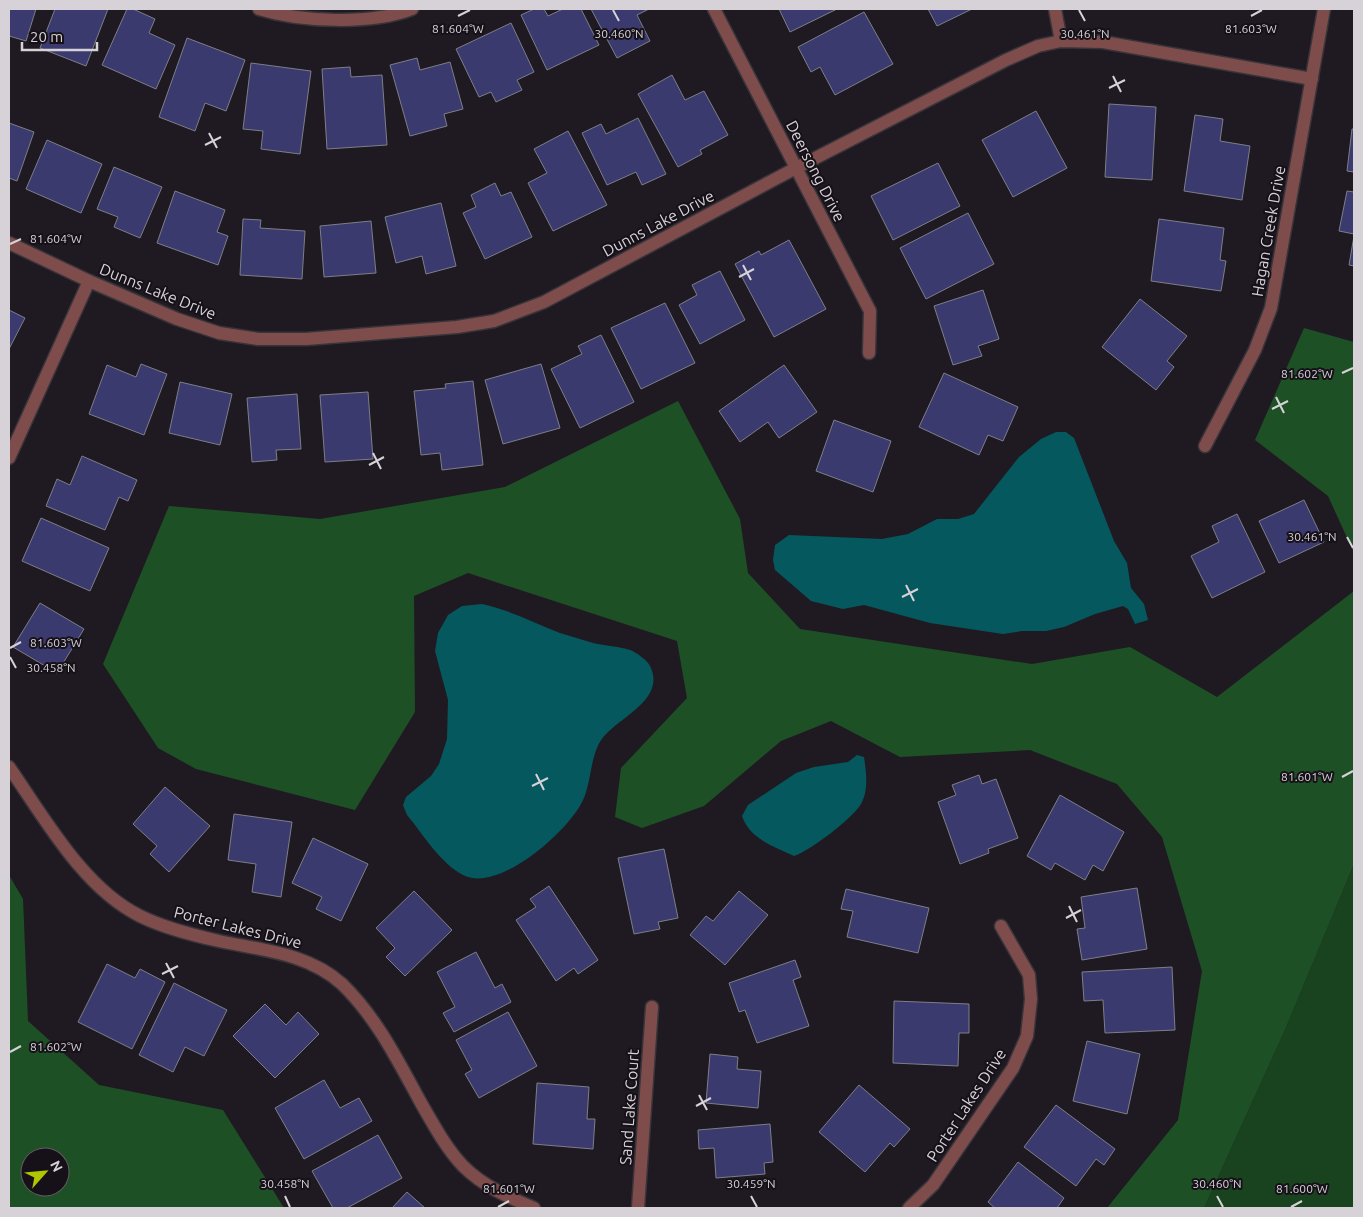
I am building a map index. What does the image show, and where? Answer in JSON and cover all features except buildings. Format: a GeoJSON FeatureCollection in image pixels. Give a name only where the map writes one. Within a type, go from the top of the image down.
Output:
{"type":"FeatureCollection","features":[{"type":"Feature","properties":{"kind":"street"},"geometry":{"type":"LineString","coordinates":[[260,9],[310,20],[359,18],[412,9]]}},
{"type":"Feature","properties":{"kind":"street","name":"Deersong Drive"},"geometry":{"type":"LineString","coordinates":[[714,9],[870,311],[869,353]]}},
{"type":"Feature","properties":{"kind":"street"},"geometry":{"type":"LineString","coordinates":[[1055,9],[1061,41]]}},
{"type":"Feature","properties":{"kind":"street","name":"Hagan Creek Drive"},"geometry":{"type":"LineString","coordinates":[[1205,446],[1255,350],[1271,308],[1324,9]]}},
{"type":"Feature","properties":{"kind":"street","name":"Dunns Lake Drive"},"geometry":{"type":"LineString","coordinates":[[9,243],[89,281],[185,322],[219,333],[258,339],[306,339],[457,327],[494,321],[544,302],[796,168],[1006,60],[1038,46],[1061,41],[1102,42],[1312,79]]}},
{"type":"Feature","properties":{"kind":"street"},"geometry":{"type":"LineString","coordinates":[[9,458],[89,281]]}},
{"type":"Feature","properties":{"kind":"street","name":"Porter Lakes Drive"},"geometry":{"type":"LineString","coordinates":[[9,767],[79,866],[109,894],[138,915],[175,930],[219,941],[266,949],[306,961],[340,983],[368,1013],[386,1040],[435,1128],[463,1165],[494,1191],[534,1208]]}},
{"type":"Feature","properties":{"kind":"street","name":"Porter Lakes Drive"},"geometry":{"type":"LineString","coordinates":[[909,1208],[933,1185],[1013,1068],[1026,1036],[1031,999],[1029,975],[1001,926]]}},
{"type":"Feature","properties":{"kind":"street","name":"Sand Lake Court"},"geometry":{"type":"LineString","coordinates":[[638,1208],[652,1007]]}},
{"type":"Feature","properties":{"kind":"green space"},"geometry":{"type":"Polygon","coordinates":[[[1304,328],[1354,342],[1354,553],[1328,496],[1255,440],[1304,328]]]}},
{"type":"Feature","properties":{"kind":"green space"},"geometry":{"type":"Polygon","coordinates":[[[678,401],[740,519],[748,573],[800,629],[1032,664],[1130,647],[1217,697],[1354,591],[1354,864],[1285,1030],[1204,1208],[1107,1208],[1178,1120],[1202,971],[1162,837],[1117,784],[1030,750],[900,757],[831,721],[781,741],[704,806],[642,828],[615,817],[621,768],[687,698],[677,641],[468,573],[414,596],[415,712],[355,810],[196,769],[158,748],[103,664],[169,506],[320,519],[505,487],[678,401]]]}},
{"type":"Feature","properties":{"kind":"green space"},"geometry":{"type":"Polygon","coordinates":[[[1354,864],[1354,1208],[1204,1208],[1285,1030],[1354,864]]]}},
{"type":"Feature","properties":{"kind":"green space"},"geometry":{"type":"Polygon","coordinates":[[[9,875],[23,899],[28,1021],[99,1085],[223,1110],[284,1208],[9,1208],[9,875]]]}},
{"type":"Feature","properties":{"kind":"water"},"geometry":{"type":"Polygon","coordinates":[[[1056,432],[1066,432],[1074,438],[1114,541],[1127,563],[1131,588],[1144,604],[1148,620],[1135,624],[1128,609],[1123,606],[1095,614],[1064,627],[1046,631],[1022,631],[1003,634],[930,623],[864,605],[843,609],[811,601],[775,570],[773,560],[775,545],[789,535],[882,539],[908,534],[937,519],[958,519],[974,514],[1019,457],[1041,439],[1056,432]]]}},
{"type":"Feature","properties":{"kind":"water"},"geometry":{"type":"Polygon","coordinates":[[[482,604],[512,613],[560,633],[593,643],[632,651],[649,664],[653,677],[652,687],[648,696],[601,740],[594,756],[583,800],[576,813],[564,827],[549,842],[513,868],[495,876],[478,878],[463,875],[447,863],[432,848],[407,815],[403,805],[406,797],[431,776],[439,764],[447,739],[448,700],[435,651],[438,633],[448,615],[462,606],[482,604]]]}},
{"type":"Feature","properties":{"kind":"water"},"geometry":{"type":"Polygon","coordinates":[[[857,755],[864,757],[866,787],[864,799],[841,825],[810,848],[794,856],[763,841],[746,824],[742,816],[748,805],[796,773],[814,767],[848,762],[857,755]]]}}]}
